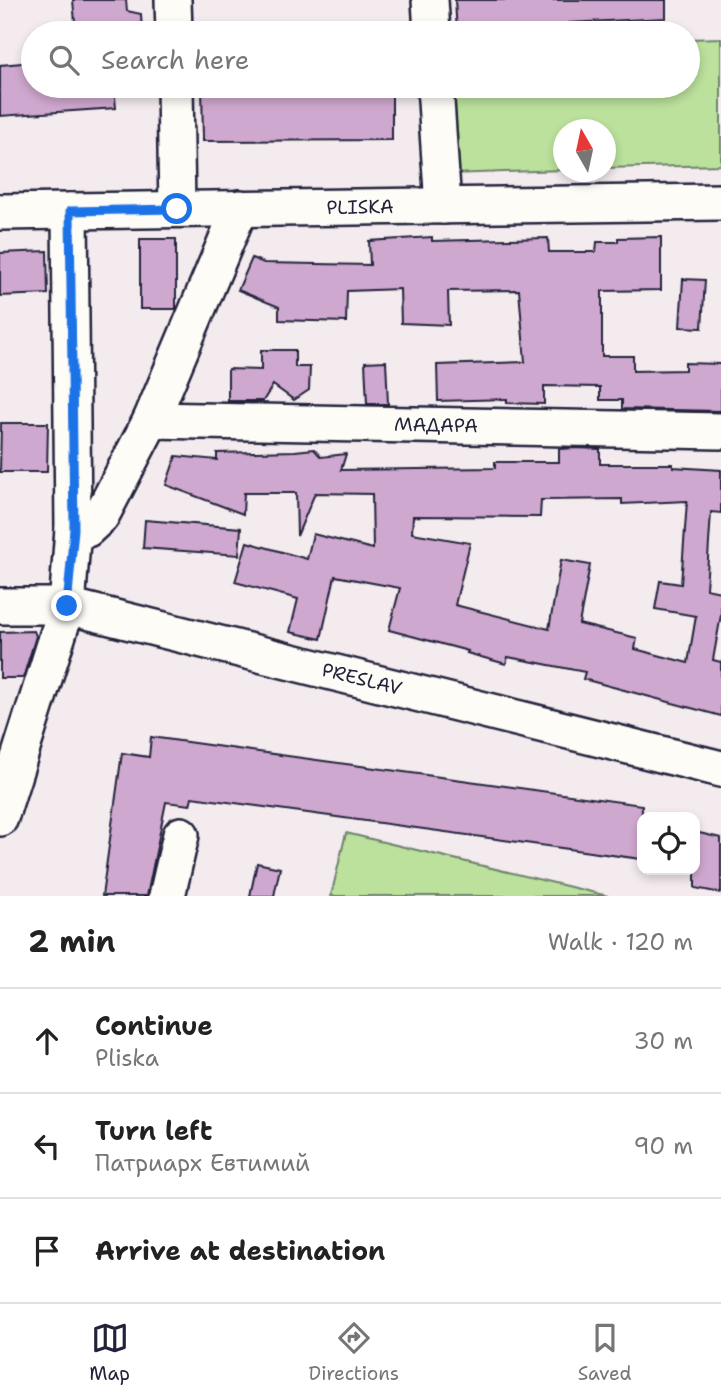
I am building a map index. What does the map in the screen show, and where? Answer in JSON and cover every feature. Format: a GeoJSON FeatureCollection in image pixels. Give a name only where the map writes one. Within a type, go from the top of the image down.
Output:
{"type":"FeatureCollection","features":[{"type":"Feature","properties":{"kind":"street"},"geometry":{"type":"LineString","coordinates":[[173,0],[174,21]]}},
{"type":"Feature","properties":{"kind":"street"},"geometry":{"type":"LineString","coordinates":[[429,0],[431,21]]}},
{"type":"Feature","properties":{"kind":"street"},"geometry":{"type":"LineString","coordinates":[[175,98],[177,209]]}},
{"type":"Feature","properties":{"kind":"street"},"geometry":{"type":"LineString","coordinates":[[436,98],[443,206]]}},
{"type":"Feature","properties":{"kind":"street","name":"PLISKA"},"geometry":{"type":"LineString","coordinates":[[0,212],[721,202]]}},
{"type":"Feature","properties":{"kind":"street"},"geometry":{"type":"LineString","coordinates":[[74,529],[87,529],[101,516],[151,420],[240,208]]}},
{"type":"Feature","properties":{"kind":"street"},"geometry":{"type":"LineString","coordinates":[[0,818],[67,606],[74,529],[70,211]]}},
{"type":"Feature","properties":{"kind":"street","name":"МАДАРА"},"geometry":{"type":"LineString","coordinates":[[151,420],[721,431]]}},
{"type":"Feature","properties":{"kind":"street","name":"PRESLAV"},"geometry":{"type":"LineString","coordinates":[[0,606],[67,606],[721,769]]}},
{"type":"Feature","properties":{"kind":"street"},"geometry":{"type":"LineString","coordinates":[[167,896],[181,835]]}},
{"type":"Feature","properties":{"kind":"green space"},"geometry":{"type":"Polygon","coordinates":[[[721,38],[721,165],[616,168],[616,119],[553,119],[553,170],[452,174],[449,98],[700,98],[700,39],[721,38]]]}},
{"type":"Feature","properties":{"kind":"green space"},"geometry":{"type":"Polygon","coordinates":[[[346,833],[608,896],[331,896],[346,833]]]}},
{"type":"Feature","properties":{"kind":"building"},"geometry":{"type":"Polygon","coordinates":[[[73,0],[126,0],[127,11],[141,14],[141,21],[75,21],[73,0]]]}},
{"type":"Feature","properties":{"kind":"building"},"geometry":{"type":"Polygon","coordinates":[[[455,0],[666,0],[666,18],[608,21],[456,21],[455,0]]]}},
{"type":"Feature","properties":{"kind":"building"},"geometry":{"type":"Polygon","coordinates":[[[21,63],[21,98],[115,98],[116,108],[0,116],[0,65],[21,63]]]}},
{"type":"Feature","properties":{"kind":"building"},"geometry":{"type":"Polygon","coordinates":[[[202,98],[392,98],[392,140],[203,141],[202,98]]]}},
{"type":"Feature","properties":{"kind":"building"},"geometry":{"type":"Polygon","coordinates":[[[432,237],[432,241],[548,238],[549,252],[596,252],[597,242],[618,242],[618,238],[661,237],[661,290],[602,291],[602,356],[633,356],[633,371],[685,370],[685,363],[721,364],[721,411],[622,409],[622,400],[600,400],[600,387],[544,386],[544,404],[507,403],[507,399],[438,401],[437,365],[525,362],[519,290],[448,291],[449,325],[401,323],[400,289],[347,291],[346,322],[279,320],[279,307],[238,290],[252,258],[264,263],[370,265],[369,241],[432,237]]]}},
{"type":"Feature","properties":{"kind":"building"},"geometry":{"type":"Polygon","coordinates":[[[140,239],[176,239],[176,309],[140,309],[140,239]]]}},
{"type":"Feature","properties":{"kind":"building"},"geometry":{"type":"Polygon","coordinates":[[[47,251],[48,294],[0,296],[0,253],[47,251]]]}},
{"type":"Feature","properties":{"kind":"building"},"geometry":{"type":"Polygon","coordinates":[[[683,279],[705,280],[702,328],[680,327],[683,279]]]}},
{"type":"Feature","properties":{"kind":"building"},"geometry":{"type":"Polygon","coordinates":[[[261,350],[295,350],[295,367],[310,367],[309,390],[294,400],[273,385],[263,401],[228,401],[228,369],[261,370],[261,350]]]}},
{"type":"Feature","properties":{"kind":"building"},"geometry":{"type":"Polygon","coordinates":[[[386,361],[388,404],[367,404],[365,362],[386,361]]]}},
{"type":"Feature","properties":{"kind":"building"},"geometry":{"type":"Polygon","coordinates":[[[1,423],[48,423],[47,472],[0,472],[1,423]]]}},
{"type":"Feature","properties":{"kind":"building"},"geometry":{"type":"Polygon","coordinates":[[[314,449],[321,457],[346,454],[341,470],[495,468],[495,462],[559,462],[559,449],[600,449],[600,464],[673,464],[673,467],[721,470],[721,513],[711,512],[706,589],[721,592],[721,615],[713,660],[721,662],[721,716],[583,679],[585,672],[508,657],[506,664],[389,630],[400,588],[335,576],[321,639],[290,632],[298,599],[235,582],[247,542],[307,559],[313,534],[373,549],[372,494],[315,493],[297,536],[296,493],[244,493],[243,514],[166,485],[176,456],[217,460],[217,453],[314,449]],[[622,499],[541,500],[540,517],[413,516],[412,533],[470,543],[455,605],[549,629],[561,560],[590,565],[579,624],[637,638],[635,649],[688,663],[696,616],[655,609],[660,581],[681,584],[687,501],[622,504],[622,499]]]}},
{"type":"Feature","properties":{"kind":"building"},"geometry":{"type":"Polygon","coordinates":[[[145,520],[241,528],[239,555],[143,548],[145,520]]]}},
{"type":"Feature","properties":{"kind":"building"},"geometry":{"type":"Polygon","coordinates":[[[34,631],[36,636],[23,678],[0,678],[0,632],[34,631]]]}},
{"type":"Feature","properties":{"kind":"building"},"geometry":{"type":"Polygon","coordinates":[[[151,737],[642,805],[642,812],[637,812],[637,858],[192,797],[190,805],[166,802],[147,896],[102,896],[122,753],[149,757],[151,737]]]}},
{"type":"Feature","properties":{"kind":"building"},"geometry":{"type":"Polygon","coordinates":[[[700,833],[721,838],[721,893],[695,888],[695,875],[700,875],[700,833]]]}},
{"type":"Feature","properties":{"kind":"building"},"geometry":{"type":"Polygon","coordinates":[[[257,863],[280,868],[274,896],[250,896],[257,863]]]}},
{"type":"Feature","properties":{"kind":"route"},"geometry":{"type":"LineString","coordinates":[[67,606],[74,529],[70,211],[177,209]]}}]}
